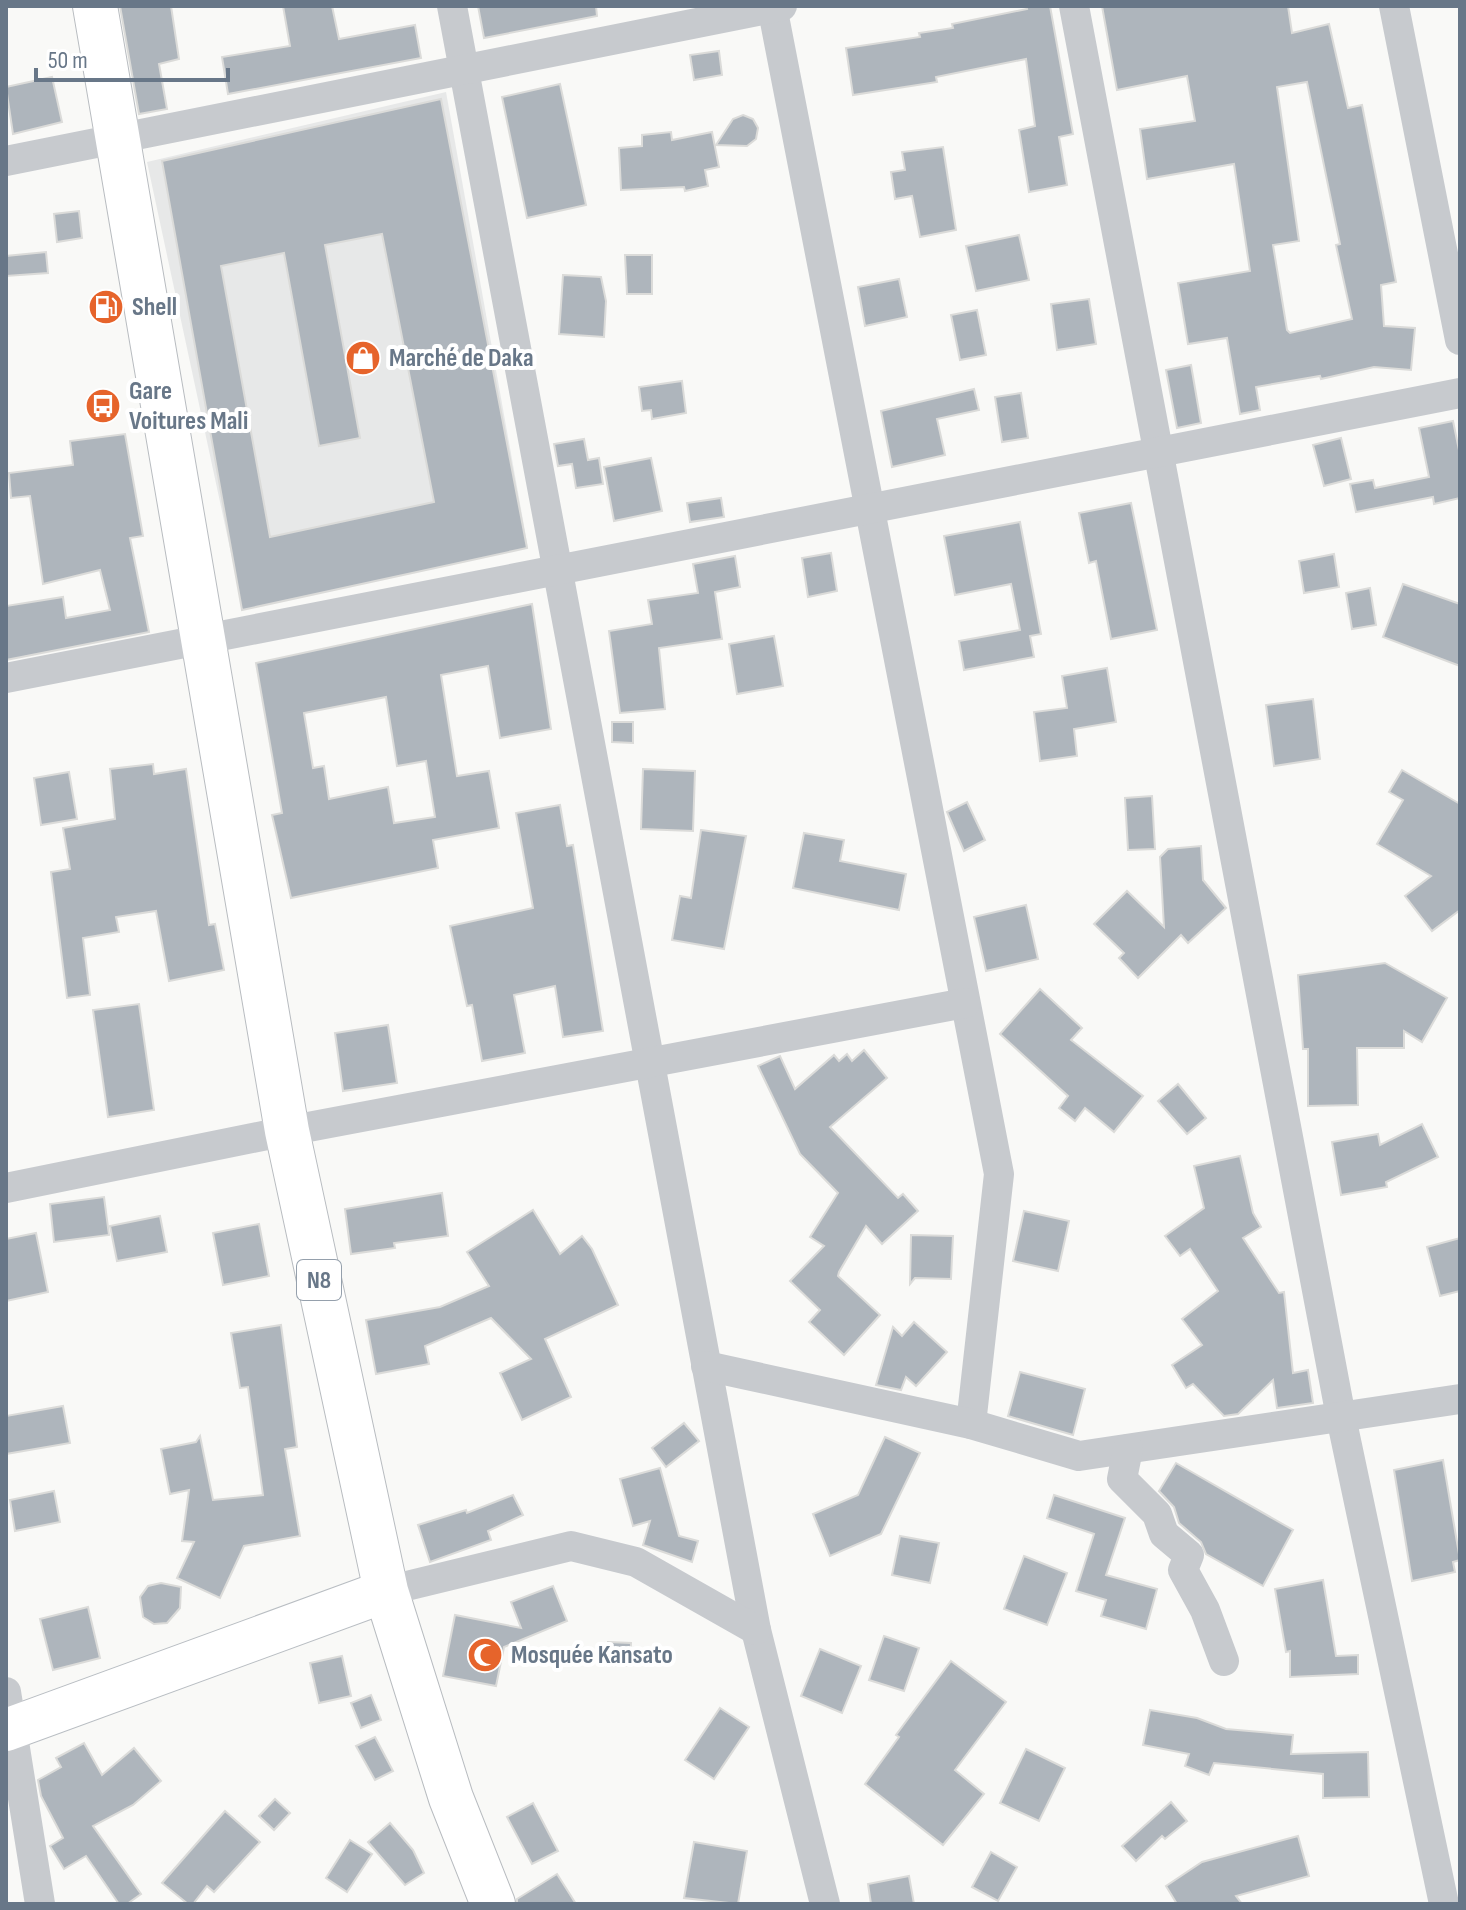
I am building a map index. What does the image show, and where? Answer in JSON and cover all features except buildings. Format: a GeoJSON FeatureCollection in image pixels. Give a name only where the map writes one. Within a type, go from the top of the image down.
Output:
{"type":"FeatureCollection","features":[{"type":"Feature","properties":{"kind":"main road","name":"N8"},"geometry":{"type":"LineString","coordinates":[[95,6],[201,642],[287,1131],[386,1591],[451,1798],[493,1904]]}},
{"type":"Feature","properties":{"kind":"street"},"geometry":{"type":"LineString","coordinates":[[452,6],[756,1630],[825,1904]]}},
{"type":"Feature","properties":{"kind":"street"},"geometry":{"type":"LineString","coordinates":[[1074,6],[1341,1417],[1442,1900]]}},
{"type":"Feature","properties":{"kind":"street"},"geometry":{"type":"LineString","coordinates":[[1394,6],[1460,340]]}},
{"type":"Feature","properties":{"kind":"street"},"geometry":{"type":"LineString","coordinates":[[6,161],[776,7],[999,1174],[971,1424]]}},
{"type":"Feature","properties":{"kind":"street"},"geometry":{"type":"LineString","coordinates":[[6,678],[1460,393]]}},
{"type":"Feature","properties":{"kind":"street"},"geometry":{"type":"LineString","coordinates":[[6,1188],[287,1131],[965,1003]]}},
{"type":"Feature","properties":{"kind":"street"},"geometry":{"type":"LineString","coordinates":[[706,1366],[971,1424],[1079,1456],[1460,1399]]}},
{"type":"Feature","properties":{"kind":"street"},"geometry":{"type":"LineString","coordinates":[[1128,1449],[1122,1479],[1157,1514],[1164,1534],[1189,1555],[1183,1570],[1205,1610],[1224,1661]]}},
{"type":"Feature","properties":{"kind":"street"},"geometry":{"type":"LineString","coordinates":[[40,1904],[8,1716],[386,1591],[571,1546],[636,1562],[756,1630]]}},
{"type":"Feature","properties":{"kind":"shaded area"},"geometry":{"type":"Polygon","coordinates":[[[446,92],[528,548],[243,609],[147,162],[446,92]]]}},
{"type":"Feature","properties":{"kind":"place","name":"Shell"},"geometry":{"type":"Point","coordinates":[106,307]}},
{"type":"Feature","properties":{"kind":"place","name":"Marché de Daka"},"geometry":{"type":"Point","coordinates":[363,358]}},
{"type":"Feature","properties":{"kind":"place","name":"Gare Voitures Mali"},"geometry":{"type":"Point","coordinates":[103,406]}},
{"type":"Feature","properties":{"kind":"place","name":"Mosquée Kansato"},"geometry":{"type":"Point","coordinates":[485,1655]}}]}
